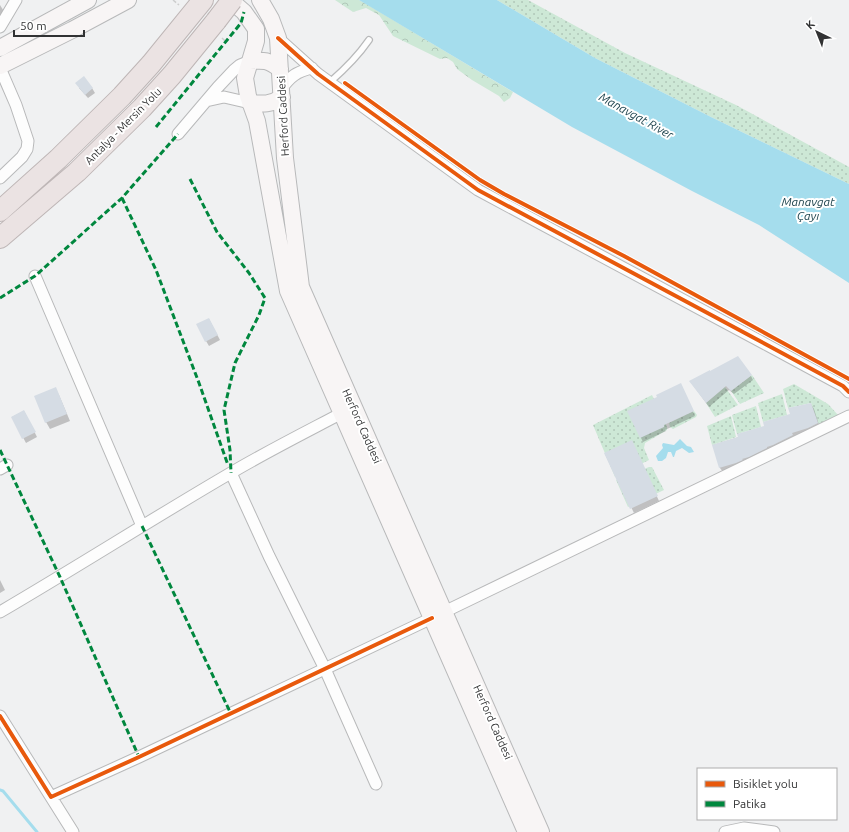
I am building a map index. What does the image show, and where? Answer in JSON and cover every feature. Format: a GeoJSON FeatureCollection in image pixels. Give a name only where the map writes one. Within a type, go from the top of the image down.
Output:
{"type":"FeatureCollection","features":[{"type":"Feature","properties":{"kind":"highway","name":"Antalya - Mersin Yolu"},"geometry":{"type":"LineString","coordinates":[[0,211],[58,159],[122,96],[151,64],[200,4]]}},
{"type":"Feature","properties":{"kind":"highway","name":"Antalya - Mersin Yolu"},"geometry":{"type":"LineString","coordinates":[[0,238],[77,172],[142,108],[172,75],[216,21],[235,4]]}},
{"type":"Feature","properties":{"kind":"main road"},"geometry":{"type":"LineString","coordinates":[[0,48],[73,3],[88,0]]}},
{"type":"Feature","properties":{"kind":"main road"},"geometry":{"type":"LineString","coordinates":[[0,67],[128,0]]}},
{"type":"Feature","properties":{"kind":"main road","name":"Herford Caddesi"},"geometry":{"type":"LineString","coordinates":[[260,0],[271,19],[278,38],[285,158],[301,287],[438,615],[526,832]]}},
{"type":"Feature","properties":{"kind":"main road","name":"Herford Caddesi"},"geometry":{"type":"LineString","coordinates":[[235,4],[256,29],[256,41],[245,78],[248,96],[257,121],[288,291],[342,413],[541,832]]}},
{"type":"Feature","properties":{"kind":"main road"},"geometry":{"type":"LineString","coordinates":[[250,62],[264,60],[271,62],[280,69]]}},
{"type":"Feature","properties":{"kind":"main road"},"geometry":{"type":"LineString","coordinates":[[250,102],[269,104],[277,100],[281,93]]}},
{"type":"Feature","properties":{"kind":"street"},"geometry":{"type":"LineString","coordinates":[[0,27],[16,0]]}},
{"type":"Feature","properties":{"kind":"street"},"geometry":{"type":"LineString","coordinates":[[278,38],[330,82],[478,190],[843,386],[849,392]]}},
{"type":"Feature","properties":{"kind":"street"},"geometry":{"type":"LineString","coordinates":[[178,134],[234,70],[240,65],[250,62]]}},
{"type":"Feature","properties":{"kind":"street"},"geometry":{"type":"LineString","coordinates":[[0,67],[16,104],[28,141],[27,150],[22,157],[0,178]]}},
{"type":"Feature","properties":{"kind":"street"},"geometry":{"type":"LineString","coordinates":[[281,93],[289,78],[312,68]]}},
{"type":"Feature","properties":{"kind":"street"},"geometry":{"type":"LineString","coordinates":[[206,101],[224,97],[250,102]]}},
{"type":"Feature","properties":{"kind":"street"},"geometry":{"type":"LineString","coordinates":[[35,276],[142,526]]}},
{"type":"Feature","properties":{"kind":"street"},"geometry":{"type":"LineString","coordinates":[[0,612],[231,473],[342,413]]}},
{"type":"Feature","properties":{"kind":"street"},"geometry":{"type":"LineString","coordinates":[[50,797],[146,754],[325,669],[849,416]]}},
{"type":"Feature","properties":{"kind":"street"},"geometry":{"type":"LineString","coordinates":[[231,473],[269,556],[325,669],[376,784]]}},
{"type":"Feature","properties":{"kind":"street"},"geometry":{"type":"LineString","coordinates":[[0,716],[73,832]]}},
{"type":"Feature","properties":{"kind":"street"},"geometry":{"type":"LineString","coordinates":[[725,832],[744,828],[774,832]]}},
{"type":"Feature","properties":{"kind":"lane"},"geometry":{"type":"LineString","coordinates":[[330,82],[348,66],[369,40]]}},
{"type":"Feature","properties":{"kind":"green space"},"geometry":{"type":"Polygon","coordinates":[[[335,0],[359,0],[363,2],[513,92],[510,98],[504,102],[499,96],[457,69],[453,62],[447,58],[440,59],[393,36],[379,15],[366,8],[353,12],[335,0]]]}},
{"type":"Feature","properties":{"kind":"green space"},"geometry":{"type":"Polygon","coordinates":[[[497,0],[528,0],[625,53],[736,105],[849,167],[849,184],[711,117],[595,58],[497,0]]]}},
{"type":"Feature","properties":{"kind":"green space"},"geometry":{"type":"Polygon","coordinates":[[[752,375],[764,393],[740,404],[731,391],[752,375]]]}},
{"type":"Feature","properties":{"kind":"green space"},"geometry":{"type":"Polygon","coordinates":[[[794,384],[828,404],[838,415],[819,425],[811,403],[788,408],[783,389],[794,384]]]}},
{"type":"Feature","properties":{"kind":"green space"},"geometry":{"type":"Polygon","coordinates":[[[725,387],[738,405],[715,417],[706,403],[725,387]]]}},
{"type":"Feature","properties":{"kind":"green space"},"geometry":{"type":"Polygon","coordinates":[[[782,394],[787,415],[763,422],[758,403],[782,394]]]}},
{"type":"Feature","properties":{"kind":"green space"},"geometry":{"type":"Polygon","coordinates":[[[652,395],[667,430],[645,443],[644,448],[649,460],[615,477],[593,425],[652,395]]]}},
{"type":"Feature","properties":{"kind":"green space"},"geometry":{"type":"Polygon","coordinates":[[[756,406],[761,427],[737,434],[732,415],[756,406]]]}},
{"type":"Feature","properties":{"kind":"green space"},"geometry":{"type":"Polygon","coordinates":[[[694,411],[697,415],[696,417],[673,429],[670,427],[669,423],[694,411]]]}},
{"type":"Feature","properties":{"kind":"green space"},"geometry":{"type":"Polygon","coordinates":[[[731,416],[736,437],[712,445],[707,426],[731,416]]]}},
{"type":"Feature","properties":{"kind":"green space"},"geometry":{"type":"Polygon","coordinates":[[[652,467],[664,490],[628,507],[616,480],[652,467]]]}},
{"type":"Feature","properties":{"kind":"water","name":"Manavgat Çayı"},"geometry":{"type":"Polygon","coordinates":[[[359,0],[497,0],[595,58],[711,117],[849,184],[849,283],[759,225],[572,127],[359,0]]]}},
{"type":"Feature","properties":{"kind":"water"},"geometry":{"type":"Polygon","coordinates":[[[680,439],[687,446],[691,447],[694,452],[689,453],[682,448],[676,451],[674,457],[671,452],[668,452],[666,458],[662,461],[658,461],[656,456],[663,448],[663,443],[674,445],[680,439]]]}},
{"type":"Feature","properties":{"kind":"building"},"geometry":{"type":"Polygon","coordinates":[[[84,76],[93,88],[85,95],[75,83],[84,76]]]}},
{"type":"Feature","properties":{"kind":"building"},"geometry":{"type":"Polygon","coordinates":[[[209,318],[218,335],[205,342],[196,324],[209,318]]]}},
{"type":"Feature","properties":{"kind":"building"},"geometry":{"type":"Polygon","coordinates":[[[738,356],[752,375],[731,391],[726,386],[706,403],[689,381],[738,356]]]}},
{"type":"Feature","properties":{"kind":"building"},"geometry":{"type":"Polygon","coordinates":[[[681,383],[694,411],[640,438],[627,411],[657,397],[656,395],[681,383]]]}},
{"type":"Feature","properties":{"kind":"building"},"geometry":{"type":"Polygon","coordinates":[[[56,387],[67,414],[45,423],[34,396],[56,387]]]}},
{"type":"Feature","properties":{"kind":"building"},"geometry":{"type":"Polygon","coordinates":[[[811,403],[818,423],[792,433],[793,435],[742,459],[743,460],[719,468],[712,445],[738,437],[737,434],[764,426],[763,422],[790,414],[788,408],[811,403]]]}},
{"type":"Feature","properties":{"kind":"building"},"geometry":{"type":"Polygon","coordinates":[[[24,410],[36,432],[22,439],[11,417],[24,410]]]}},
{"type":"Feature","properties":{"kind":"building"},"geometry":{"type":"Polygon","coordinates":[[[632,440],[658,496],[630,509],[604,453],[632,440]]]}},
{"type":"Feature","properties":{"kind":"waterway"},"geometry":{"type":"LineString","coordinates":[[0,790],[3,791],[37,832]]}},
{"type":"Feature","properties":{"kind":"marked path"},"geometry":{"type":"LineString","coordinates":[[156,127],[241,23],[244,12]]}},
{"type":"Feature","properties":{"kind":"marked path"},"geometry":{"type":"LineString","coordinates":[[0,298],[35,276],[122,198],[178,134]]}},
{"type":"Feature","properties":{"kind":"marked path"},"geometry":{"type":"LineString","coordinates":[[190,179],[217,232],[249,273],[265,298],[259,315],[235,363],[224,410],[230,450],[231,473]]}},
{"type":"Feature","properties":{"kind":"marked path"},"geometry":{"type":"LineString","coordinates":[[122,198],[156,270],[228,465]]}},
{"type":"Feature","properties":{"kind":"marked path"},"geometry":{"type":"LineString","coordinates":[[0,450],[60,577],[139,757]]}},
{"type":"Feature","properties":{"kind":"marked path"},"geometry":{"type":"LineString","coordinates":[[142,526],[231,714]]}},
{"type":"Feature","properties":{"kind":"cycle path"},"geometry":{"type":"LineString","coordinates":[[278,38],[318,74],[478,190],[843,386],[849,392]]}},
{"type":"Feature","properties":{"kind":"cycle path"},"geometry":{"type":"LineString","coordinates":[[345,83],[480,180],[624,256],[849,379]]}},
{"type":"Feature","properties":{"kind":"cycle path"},"geometry":{"type":"LineString","coordinates":[[0,716],[51,797],[139,757],[432,618]]}},
{"type":"Feature","properties":{"kind":"water label","name":"Manavgat River"},"geometry":{"type":"Point","coordinates":[636,116]}}]}
